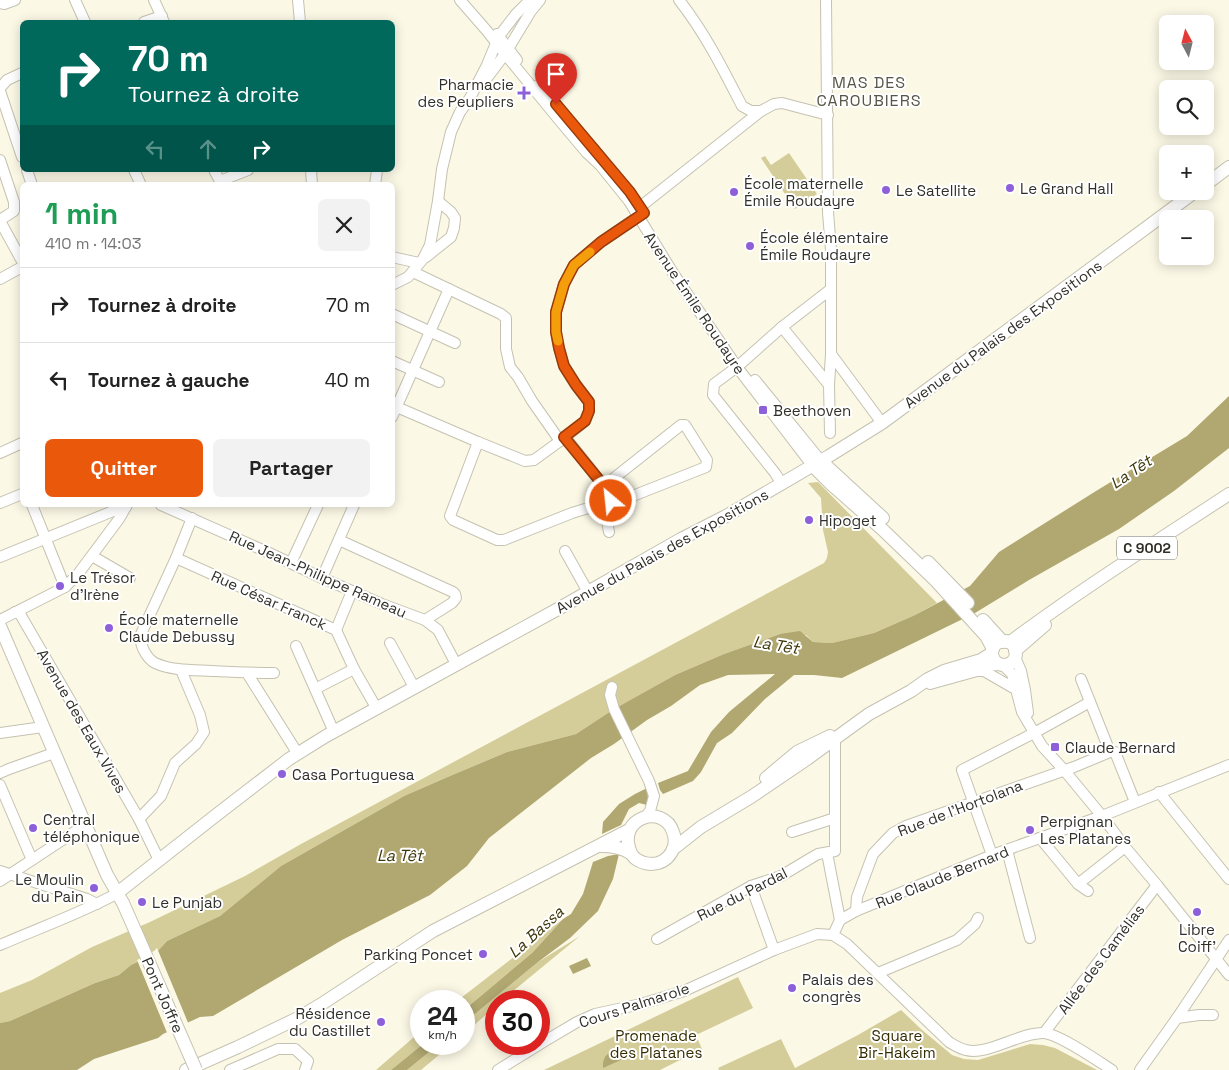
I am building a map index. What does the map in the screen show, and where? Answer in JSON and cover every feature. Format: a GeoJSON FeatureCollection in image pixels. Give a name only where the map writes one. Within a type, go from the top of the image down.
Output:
{"type":"FeatureCollection","features":[{"type":"Feature","properties":{"kind":"main road"},"geometry":{"type":"LineString","coordinates":[[1214,178],[1229,167]]}},
{"type":"Feature","properties":{"kind":"main road","name":"Avenue du Palais des Expositions"},"geometry":{"type":"LineString","coordinates":[[116,894],[298,754],[456,664],[726,516],[848,445],[1184,200]]}},
{"type":"Feature","properties":{"kind":"main road","name":"Avenue Émile Roudayre"},"geometry":{"type":"LineString","coordinates":[[816,463],[943,576],[1003,653]]}},
{"type":"Feature","properties":{"kind":"main road","name":"C 9002"},"geometry":{"type":"LineString","coordinates":[[1003,653],[1038,632],[1067,603],[1141,551],[1229,494]]}},
{"type":"Feature","properties":{"kind":"main road","name":"Pont Joffre"},"geometry":{"type":"LineString","coordinates":[[1,631],[106,875],[131,920],[196,1070]]}},
{"type":"Feature","properties":{"kind":"main road"},"geometry":{"type":"LineString","coordinates":[[911,691],[930,684],[946,675],[983,665],[1003,653]]}},
{"type":"Feature","properties":{"kind":"main road"},"geometry":{"type":"LineString","coordinates":[[673,848],[701,827],[751,797],[869,714],[911,691],[928,679],[1003,653]]}},
{"type":"Feature","properties":{"kind":"main road"},"geometry":{"type":"LineString","coordinates":[[721,815],[797,752],[854,725]]}},
{"type":"Feature","properties":{"kind":"main road"},"geometry":{"type":"LineString","coordinates":[[653,816],[661,818],[672,829],[675,842],[670,855],[664,860],[650,864],[636,859],[631,853],[627,838],[629,830],[638,820],[653,816]]}},
{"type":"Feature","properties":{"kind":"main road"},"geometry":{"type":"LineString","coordinates":[[672,829],[688,831],[701,827]]}},
{"type":"Feature","properties":{"kind":"main road"},"geometry":{"type":"LineString","coordinates":[[186,1070],[298,1018],[433,931],[629,830]]}},
{"type":"Feature","properties":{"kind":"main road"},"geometry":{"type":"LineString","coordinates":[[598,846],[612,846],[631,853]]}},
{"type":"Feature","properties":{"kind":"street"},"geometry":{"type":"LineString","coordinates":[[0,3],[4,4],[15,0]]}},
{"type":"Feature","properties":{"kind":"street"},"geometry":{"type":"LineString","coordinates":[[75,0],[85,20]]}},
{"type":"Feature","properties":{"kind":"street"},"geometry":{"type":"LineString","coordinates":[[154,0],[163,19]]}},
{"type":"Feature","properties":{"kind":"street"},"geometry":{"type":"LineString","coordinates":[[298,0],[300,20]]}},
{"type":"Feature","properties":{"kind":"street","name":"Avenue Émile Roudayre"},"geometry":{"type":"LineString","coordinates":[[460,0],[498,40]]}},
{"type":"Feature","properties":{"kind":"street","name":"Avenue Émile Roudayre"},"geometry":{"type":"LineString","coordinates":[[469,0],[506,51],[586,152],[600,165],[639,212],[686,280],[739,364],[816,463]]}},
{"type":"Feature","properties":{"kind":"street"},"geometry":{"type":"LineString","coordinates":[[470,98],[498,40],[516,14],[530,0]]}},
{"type":"Feature","properties":{"kind":"street"},"geometry":{"type":"LineString","coordinates":[[395,284],[408,277],[413,272],[430,245],[442,169],[451,132],[460,112],[484,83],[540,0]]}},
{"type":"Feature","properties":{"kind":"street"},"geometry":{"type":"LineString","coordinates":[[679,0],[694,19],[714,52],[742,106],[751,111],[761,111]]}},
{"type":"Feature","properties":{"kind":"street"},"geometry":{"type":"LineString","coordinates":[[826,0],[828,212],[831,250],[830,433]]}},
{"type":"Feature","properties":{"kind":"street"},"geometry":{"type":"LineString","coordinates":[[20,74],[6,80],[0,89],[20,151]]}},
{"type":"Feature","properties":{"kind":"street"},"geometry":{"type":"LineString","coordinates":[[395,410],[525,461],[534,460],[585,421],[589,411],[589,402],[564,366],[556,332],[556,312],[564,284],[574,265],[761,111],[774,104],[782,103],[828,115]]}},
{"type":"Feature","properties":{"kind":"street"},"geometry":{"type":"LineString","coordinates":[[0,160],[14,202],[14,211],[0,221],[20,257]]}},
{"type":"Feature","properties":{"kind":"street"},"geometry":{"type":"LineString","coordinates":[[223,182],[244,172]]}},
{"type":"Feature","properties":{"kind":"street"},"geometry":{"type":"LineString","coordinates":[[395,257],[421,261],[451,237],[455,218],[438,201]]}},
{"type":"Feature","properties":{"kind":"street"},"geometry":{"type":"LineString","coordinates":[[0,279],[20,268]]}},
{"type":"Feature","properties":{"kind":"street"},"geometry":{"type":"LineString","coordinates":[[413,272],[506,318],[506,349],[510,367],[532,401],[609,493],[607,502],[609,532]]}},
{"type":"Feature","properties":{"kind":"street"},"geometry":{"type":"LineString","coordinates":[[782,484],[713,395],[714,384],[831,288]]}},
{"type":"Feature","properties":{"kind":"street"},"geometry":{"type":"LineString","coordinates":[[395,408],[449,289]]}},
{"type":"Feature","properties":{"kind":"street"},"geometry":{"type":"LineString","coordinates":[[395,315],[455,343]]}},
{"type":"Feature","properties":{"kind":"street"},"geometry":{"type":"LineString","coordinates":[[782,327],[829,385]]}},
{"type":"Feature","properties":{"kind":"street"},"geometry":{"type":"LineString","coordinates":[[831,354],[882,422]]}},
{"type":"Feature","properties":{"kind":"street"},"geometry":{"type":"LineString","coordinates":[[395,362],[438,382]]}},
{"type":"Feature","properties":{"kind":"street"},"geometry":{"type":"LineString","coordinates":[[478,442],[450,516],[453,520],[497,540],[504,540],[607,502],[620,501],[706,466],[707,460],[685,425],[681,425],[604,486]]}},
{"type":"Feature","properties":{"kind":"street"},"geometry":{"type":"LineString","coordinates":[[0,453],[20,444]]}},
{"type":"Feature","properties":{"kind":"street"},"geometry":{"type":"LineString","coordinates":[[0,503],[20,495]]}},
{"type":"Feature","properties":{"kind":"street"},"geometry":{"type":"LineString","coordinates":[[33,507],[65,587]]}},
{"type":"Feature","properties":{"kind":"street"},"geometry":{"type":"LineString","coordinates":[[0,557],[122,507]]}},
{"type":"Feature","properties":{"kind":"street"},"geometry":{"type":"LineString","coordinates":[[0,620],[65,587],[92,556],[125,507]]}},
{"type":"Feature","properties":{"kind":"street","name":"Rue Jean-Philippe Rameau"},"geometry":{"type":"LineString","coordinates":[[166,507],[322,578],[427,622]]}},
{"type":"Feature","properties":{"kind":"street"},"geometry":{"type":"LineString","coordinates":[[291,563],[317,507]]}},
{"type":"Feature","properties":{"kind":"street"},"geometry":{"type":"LineString","coordinates":[[322,578],[353,507]]}},
{"type":"Feature","properties":{"kind":"street"},"geometry":{"type":"LineString","coordinates":[[192,518],[140,638],[145,653],[156,663],[181,670],[274,673]]}},
{"type":"Feature","properties":{"kind":"street"},"geometry":{"type":"LineString","coordinates":[[339,540],[455,594],[456,598],[452,603],[427,622],[438,630],[456,664]]}},
{"type":"Feature","properties":{"kind":"street"},"geometry":{"type":"LineString","coordinates":[[565,551],[588,592]]}},
{"type":"Feature","properties":{"kind":"street"},"geometry":{"type":"LineString","coordinates":[[92,556],[130,578]]}},
{"type":"Feature","properties":{"kind":"street","name":"Rue César Franck"},"geometry":{"type":"LineString","coordinates":[[176,558],[336,630],[341,644],[377,709]]}},
{"type":"Feature","properties":{"kind":"street"},"geometry":{"type":"LineString","coordinates":[[336,630],[352,591]]}},
{"type":"Feature","properties":{"kind":"street","name":"Avenue des Eaux Vives"},"geometry":{"type":"LineString","coordinates":[[15,612],[20,614],[139,819],[159,860]]}},
{"type":"Feature","properties":{"kind":"street"},"geometry":{"type":"LineString","coordinates":[[390,643],[414,688]]}},
{"type":"Feature","properties":{"kind":"street"},"geometry":{"type":"LineString","coordinates":[[296,646],[334,732]]}},
{"type":"Feature","properties":{"kind":"street"},"geometry":{"type":"LineString","coordinates":[[1003,653],[1012,674],[1022,712],[1042,746],[1102,816],[1125,848],[1229,975]]}},
{"type":"Feature","properties":{"kind":"street"},"geometry":{"type":"LineString","coordinates":[[1003,653],[1021,671],[1034,733]]}},
{"type":"Feature","properties":{"kind":"street"},"geometry":{"type":"LineString","coordinates":[[315,689],[354,669]]}},
{"type":"Feature","properties":{"kind":"street"},"geometry":{"type":"LineString","coordinates":[[139,819],[161,796],[176,763],[196,744],[204,732],[200,715],[181,670]]}},
{"type":"Feature","properties":{"kind":"street"},"geometry":{"type":"LineString","coordinates":[[930,684],[977,670],[984,671],[1017,690]]}},
{"type":"Feature","properties":{"kind":"street"},"geometry":{"type":"LineString","coordinates":[[247,673],[298,754]]}},
{"type":"Feature","properties":{"kind":"street"},"geometry":{"type":"LineString","coordinates":[[1081,679],[1110,752],[1115,752],[1135,802]]}},
{"type":"Feature","properties":{"kind":"street"},"geometry":{"type":"LineString","coordinates":[[612,687],[610,695],[614,709],[650,781],[654,796],[650,811],[645,817]]}},
{"type":"Feature","properties":{"kind":"street"},"geometry":{"type":"LineString","coordinates":[[992,856],[962,770],[1090,702]]}},
{"type":"Feature","properties":{"kind":"street"},"geometry":{"type":"LineString","coordinates":[[0,733],[43,726]]}},
{"type":"Feature","properties":{"kind":"street"},"geometry":{"type":"LineString","coordinates":[[835,739],[835,851],[827,853],[840,920],[832,935],[847,944],[949,1042],[967,1051],[980,1050],[1031,1034],[1044,1033],[1068,1043],[1112,1070]]}},
{"type":"Feature","properties":{"kind":"street"},"geometry":{"type":"LineString","coordinates":[[0,773],[54,752]]}},
{"type":"Feature","properties":{"kind":"street","name":"Rue de l'Hortolana"},"geometry":{"type":"LineString","coordinates":[[856,911],[857,897],[873,854],[893,833],[906,826],[974,803],[1110,752]]}},
{"type":"Feature","properties":{"kind":"street","name":"Rue Claude Bernard"},"geometry":{"type":"LineString","coordinates":[[840,920],[856,911],[1007,850],[1102,816],[1229,765]]}},
{"type":"Feature","properties":{"kind":"street"},"geometry":{"type":"LineString","coordinates":[[0,785],[32,860]]}},
{"type":"Feature","properties":{"kind":"street"},"geometry":{"type":"LineString","coordinates":[[1159,792],[1229,879]]}},
{"type":"Feature","properties":{"kind":"street"},"geometry":{"type":"LineString","coordinates":[[792,832],[834,818]]}},
{"type":"Feature","properties":{"kind":"street"},"geometry":{"type":"LineString","coordinates":[[0,881],[5,872],[32,860],[85,825]]}},
{"type":"Feature","properties":{"kind":"street"},"geometry":{"type":"LineString","coordinates":[[1040,838],[1078,884],[1088,891]]}},
{"type":"Feature","properties":{"kind":"street"},"geometry":{"type":"LineString","coordinates":[[1078,884],[1125,848]]}},
{"type":"Feature","properties":{"kind":"street"},"geometry":{"type":"LineString","coordinates":[[1007,850],[1030,938]]}},
{"type":"Feature","properties":{"kind":"street","name":"Rue du Pardal"},"geometry":{"type":"LineString","coordinates":[[657,938],[751,886],[781,876],[818,854],[827,853]]}},
{"type":"Feature","properties":{"kind":"street"},"geometry":{"type":"LineString","coordinates":[[5,872],[97,904]]}},
{"type":"Feature","properties":{"kind":"street","name":"Allée des Camélias"},"geometry":{"type":"LineString","coordinates":[[1044,1033],[1157,885]]}},
{"type":"Feature","properties":{"kind":"street"},"geometry":{"type":"LineString","coordinates":[[751,886],[774,950]]}},
{"type":"Feature","properties":{"kind":"street"},"geometry":{"type":"LineString","coordinates":[[0,945],[97,904],[116,894]]}},
{"type":"Feature","properties":{"kind":"street"},"geometry":{"type":"LineString","coordinates":[[878,973],[956,940],[975,924],[978,918]]}},
{"type":"Feature","properties":{"kind":"street","name":"Cours Palmarole"},"geometry":{"type":"LineString","coordinates":[[498,1070],[570,1026],[595,1014],[676,994],[774,950],[817,934],[832,935]]}},
{"type":"Feature","properties":{"kind":"street"},"geometry":{"type":"LineString","coordinates":[[1140,1070],[1229,940]]}},
{"type":"Feature","properties":{"kind":"street"},"geometry":{"type":"LineString","coordinates":[[1177,1018],[1199,1014],[1213,1015]]}},
{"type":"Feature","properties":{"kind":"street"},"geometry":{"type":"LineString","coordinates":[[230,1070],[252,1065],[278,1050],[295,1048],[308,1061],[305,1070]]}},
{"type":"Feature","properties":{"kind":"green space"},"geometry":{"type":"Polygon","coordinates":[[[789,153],[817,194],[795,209],[761,158],[765,156],[771,165],[789,153]]]}},
{"type":"Feature","properties":{"kind":"green space"},"geometry":{"type":"Polygon","coordinates":[[[818,482],[937,603],[874,633],[832,643],[813,642],[806,635],[780,634],[724,654],[675,675],[614,709],[576,734],[507,752],[404,796],[281,866],[220,916],[167,941],[156,953],[131,965],[119,975],[95,983],[10,1021],[0,1023],[0,993],[32,980],[92,947],[150,922],[245,876],[301,844],[824,563],[828,552],[823,530],[821,498],[808,483],[818,482]]]}},
{"type":"Feature","properties":{"kind":"green space"},"geometry":{"type":"Polygon","coordinates":[[[563,919],[532,953],[488,990],[485,990],[485,992],[475,1001],[475,990],[471,990],[563,919]]]}},
{"type":"Feature","properties":{"kind":"green space"},"geometry":{"type":"Polygon","coordinates":[[[580,936],[514,990],[504,990],[538,962],[580,936]]]}},
{"type":"Feature","properties":{"kind":"green space","name":"Promenade des Platanes"},"geometry":{"type":"Polygon","coordinates":[[[738,977],[753,1008],[696,1035],[702,1049],[660,1070],[544,1070],[738,977]]]}},
{"type":"Feature","properties":{"kind":"green space"},"geometry":{"type":"Polygon","coordinates":[[[485,1006],[485,1016],[475,1024],[475,1014],[485,1006]]]}},
{"type":"Feature","properties":{"kind":"green space","name":"Square Bir-Hakeim"},"geometry":{"type":"Polygon","coordinates":[[[901,1010],[952,1055],[964,1059],[978,1060],[1030,1044],[1043,1045],[1055,1048],[1097,1070],[719,1070],[718,1068],[781,1039],[795,1068],[901,1010]]]}},
{"type":"Feature","properties":{"kind":"green space"},"geometry":{"type":"Polygon","coordinates":[[[410,1041],[410,1055],[391,1070],[376,1070],[410,1041]]]}},
{"type":"Feature","properties":{"kind":"green space"},"geometry":{"type":"Polygon","coordinates":[[[425,1055],[439,1055],[421,1070],[407,1070],[425,1055]]]}},
{"type":"Feature","properties":{"kind":"water","name":"La Têt"},"geometry":{"type":"Polygon","coordinates":[[[1229,396],[1229,448],[1174,491],[1119,529],[975,613],[842,678],[794,675],[765,699],[732,733],[717,743],[701,772],[693,781],[663,794],[658,783],[688,771],[711,732],[729,712],[775,674],[728,675],[700,685],[591,758],[489,838],[467,866],[430,895],[342,940],[213,1016],[200,1017],[158,1038],[94,1059],[77,1070],[0,1070],[0,1023],[10,1021],[95,983],[119,975],[131,965],[156,953],[167,941],[220,916],[281,866],[404,796],[507,752],[576,734],[614,709],[675,675],[724,654],[780,634],[800,631],[813,642],[832,643],[874,633],[915,615],[970,586],[999,552],[1187,436],[1229,396]]]}},
{"type":"Feature","properties":{"kind":"water"},"geometry":{"type":"Polygon","coordinates":[[[647,788],[647,805],[639,803],[629,809],[621,825],[602,834],[603,822],[619,804],[647,788]]]}},
{"type":"Feature","properties":{"kind":"water"},"geometry":{"type":"Polygon","coordinates":[[[619,854],[613,879],[598,911],[570,938],[504,990],[488,990],[532,953],[563,919],[571,914],[583,894],[593,862],[619,854]]]}},
{"type":"Feature","properties":{"kind":"water"},"geometry":{"type":"Polygon","coordinates":[[[587,958],[591,966],[573,974],[569,966],[587,958]]]}},
{"type":"Feature","properties":{"kind":"water"},"geometry":{"type":"Polygon","coordinates":[[[485,992],[485,1006],[475,1014],[475,1001],[485,992]]]}},
{"type":"Feature","properties":{"kind":"water"},"geometry":{"type":"Polygon","coordinates":[[[615,1049],[622,1049],[631,1054],[603,1068],[603,1061],[606,1056],[615,1049]]]}},
{"type":"Feature","properties":{"kind":"water"},"geometry":{"type":"Polygon","coordinates":[[[410,1055],[425,1055],[407,1070],[391,1070],[410,1055]]]}},
{"type":"Feature","properties":{"kind":"pier"},"geometry":{"type":"Polygon","coordinates":[[[157,948],[189,1025],[168,1035],[137,960],[157,948]]]}},
{"type":"Feature","properties":{"kind":"slow traffic"},"geometry":{"type":"LineString","coordinates":[[558,341],[556,312],[564,284],[574,265],[590,252]]}},
{"type":"Feature","properties":{"kind":"place","name":"Pharmacie des Peupliers"},"geometry":{"type":"Point","coordinates":[524,93]}},
{"type":"Feature","properties":{"kind":"place","name":"Le Grand Hall"},"geometry":{"type":"Point","coordinates":[1010,188]}},
{"type":"Feature","properties":{"kind":"place","name":"Le Satellite"},"geometry":{"type":"Point","coordinates":[886,190]}},
{"type":"Feature","properties":{"kind":"place","name":"École maternelle Émile Roudayre"},"geometry":{"type":"Point","coordinates":[734,192]}},
{"type":"Feature","properties":{"kind":"place","name":"École élémentaire Émile Roudayre"},"geometry":{"type":"Point","coordinates":[750,246]}},
{"type":"Feature","properties":{"kind":"place","name":"Beethoven"},"geometry":{"type":"Point","coordinates":[763,410]}},
{"type":"Feature","properties":{"kind":"place","name":"Hipoget"},"geometry":{"type":"Point","coordinates":[809,520]}},
{"type":"Feature","properties":{"kind":"place","name":"Le Trésor d'Irène"},"geometry":{"type":"Point","coordinates":[60,586]}},
{"type":"Feature","properties":{"kind":"place","name":"École maternelle Claude Debussy"},"geometry":{"type":"Point","coordinates":[109,628]}},
{"type":"Feature","properties":{"kind":"place","name":"Claude Bernard"},"geometry":{"type":"Point","coordinates":[1055,747]}},
{"type":"Feature","properties":{"kind":"place","name":"Casa Portuguesa"},"geometry":{"type":"Point","coordinates":[282,774]}},
{"type":"Feature","properties":{"kind":"place","name":"Central téléphonique"},"geometry":{"type":"Point","coordinates":[33,828]}},
{"type":"Feature","properties":{"kind":"place","name":"Perpignan Les Platanes"},"geometry":{"type":"Point","coordinates":[1030,830]}},
{"type":"Feature","properties":{"kind":"place","name":"Le Moulin du Pain"},"geometry":{"type":"Point","coordinates":[94,888]}},
{"type":"Feature","properties":{"kind":"place","name":"Le Punjab"},"geometry":{"type":"Point","coordinates":[142,902]}},
{"type":"Feature","properties":{"kind":"place","name":"Libre Coiff'"},"geometry":{"type":"Point","coordinates":[1197,912]}},
{"type":"Feature","properties":{"kind":"place","name":"Parking Poncet"},"geometry":{"type":"Point","coordinates":[483,954]}},
{"type":"Feature","properties":{"kind":"place","name":"Palais des congrès"},"geometry":{"type":"Point","coordinates":[792,988]}},
{"type":"Feature","properties":{"kind":"place","name":"Résidence du Castillet"},"geometry":{"type":"Point","coordinates":[381,1022]}},
{"type":"Feature","properties":{"kind":"district","name":"MAS DES CAROUBIERS"},"geometry":{"type":"Point","coordinates":[869,91]}},
{"type":"Feature","properties":{"kind":"route"},"geometry":{"type":"LineString","coordinates":[[556,104],[630,192],[644,213],[601,242],[574,265],[564,284],[556,312],[556,332],[564,366],[589,402],[589,411],[585,421],[564,437],[604,486],[609,493],[611,501]]}},
{"type":"Feature","properties":{"kind":"water label","name":"La Bassa"},"geometry":{"type":"Point","coordinates":[536,932]}}]}
